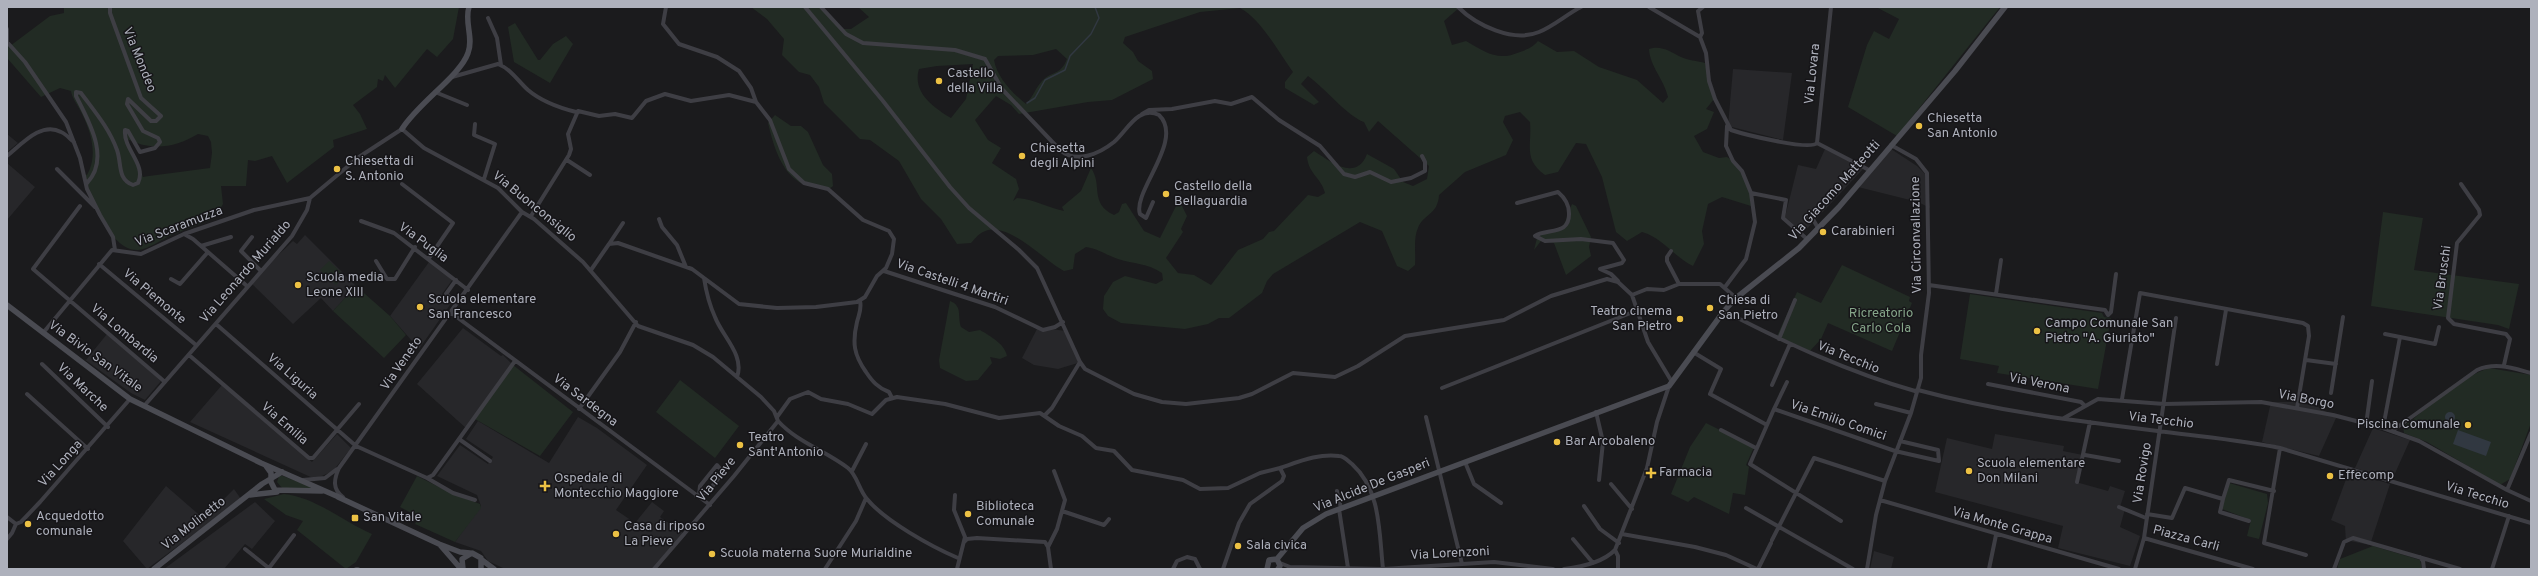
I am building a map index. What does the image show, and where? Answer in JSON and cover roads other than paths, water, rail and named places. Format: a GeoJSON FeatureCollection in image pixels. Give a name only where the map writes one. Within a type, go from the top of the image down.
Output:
{"type":"FeatureCollection","features":[{"type":"Feature","properties":{"kind":"street","name":"Via Mondeo"},"geometry":{"type":"LineString","coordinates":[[87,183],[96,165],[95,142],[93,129],[76,96],[76,92],[81,93],[108,127],[118,150],[122,175],[128,183],[133,185],[138,183],[140,171],[128,148],[125,130],[128,130],[140,152],[154,148],[160,142],[158,138],[142,131],[127,106],[128,99],[151,121],[156,121],[161,116],[142,98],[110,13],[110,7]]}},
{"type":"Feature","properties":{"kind":"street"},"geometry":{"type":"LineString","coordinates":[[310,198],[359,157],[402,129],[414,112],[448,79],[469,52],[469,7]]}},
{"type":"Feature","properties":{"kind":"street"},"geometry":{"type":"LineString","coordinates":[[666,7],[663,24],[675,41],[687,48],[717,57],[735,68],[748,84],[756,102],[770,120],[786,165],[796,176],[808,184],[828,189],[859,217],[891,233],[893,236],[893,248],[884,271]]}},
{"type":"Feature","properties":{"kind":"street"},"geometry":{"type":"LineString","coordinates":[[805,7],[883,100],[958,196],[1037,268],[1080,362],[1093,373],[1134,394],[1162,402],[1186,404],[1239,398],[1252,394],[1293,373],[1335,377],[1358,366],[1406,336],[1494,322],[1515,316],[1551,296],[1598,280],[1607,278],[1618,282]]}},
{"type":"Feature","properties":{"kind":"street"},"geometry":{"type":"LineString","coordinates":[[821,7],[846,34],[863,43],[948,49],[985,59],[1002,89],[1060,150],[1070,156],[1085,157],[1110,145],[1148,110],[1172,109],[1215,101],[1229,104],[1252,97],[1279,120],[1320,146],[1339,169],[1349,176],[1357,177],[1370,172],[1387,181],[1402,181],[1425,171],[1425,162],[1422,156]]}},
{"type":"Feature","properties":{"kind":"street"},"geometry":{"type":"LineString","coordinates":[[1458,7],[1478,23],[1504,32],[1527,35],[1540,32],[1581,7]]}},
{"type":"Feature","properties":{"kind":"street"},"geometry":{"type":"LineString","coordinates":[[1649,7],[1700,37]]}},
{"type":"Feature","properties":{"kind":"street"},"geometry":{"type":"LineString","coordinates":[[1703,7],[1698,11],[1702,33],[1700,37],[1706,53],[1713,94],[1727,126],[1726,146],[1733,161],[1742,171],[1751,193],[1756,222],[1746,259],[1725,287]]}},
{"type":"Feature","properties":{"kind":"street","name":"Via Lovara"},"geometry":{"type":"LineString","coordinates":[[1817,143],[1830,7]]}},
{"type":"Feature","properties":{"kind":"street","name":"Via Giacomo Matteotti"},"geometry":{"type":"LineString","coordinates":[[1671,384],[1692,352],[1724,311],[1736,298],[1799,248],[1807,239],[1815,224],[1869,170],[1955,71],[2005,7]]}},
{"type":"Feature","properties":{"kind":"street"},"geometry":{"type":"LineString","coordinates":[[488,18],[497,38],[501,65]]}},
{"type":"Feature","properties":{"kind":"street"},"geometry":{"type":"LineString","coordinates":[[7,29],[7,42],[25,62],[60,111],[74,142],[96,209]]}},
{"type":"Feature","properties":{"kind":"street"},"geometry":{"type":"LineString","coordinates":[[448,79],[491,64],[501,65],[517,77],[526,88],[543,100],[576,112],[599,116],[618,114],[632,118],[646,101],[665,94],[689,101],[729,95],[756,102]]}},
{"type":"Feature","properties":{"kind":"street"},"geometry":{"type":"LineString","coordinates":[[434,92],[467,105]]}},
{"type":"Feature","properties":{"kind":"street"},"geometry":{"type":"LineString","coordinates":[[531,216],[566,160],[571,149],[568,134],[576,112]]}},
{"type":"Feature","properties":{"kind":"street"},"geometry":{"type":"LineString","coordinates":[[1142,115],[1151,113],[1159,115],[1166,129],[1159,163],[1141,201],[1140,214],[1146,218],[1153,202]]}},
{"type":"Feature","properties":{"kind":"street"},"geometry":{"type":"LineString","coordinates":[[475,124],[474,135],[495,144],[484,179]]}},
{"type":"Feature","properties":{"kind":"street"},"geometry":{"type":"LineString","coordinates":[[1727,126],[1736,132],[1797,145],[1810,146],[1817,143],[1869,170]]}},
{"type":"Feature","properties":{"kind":"street"},"geometry":{"type":"LineString","coordinates":[[7,156],[32,136],[47,129],[61,132],[74,142]]}},
{"type":"Feature","properties":{"kind":"street","name":"Via Buonconsiglio"},"geometry":{"type":"LineString","coordinates":[[402,129],[424,148],[484,179],[498,188],[522,212],[531,216],[591,270],[638,326],[649,331],[693,344],[738,377],[764,401],[777,419],[804,442],[852,472]]}},
{"type":"Feature","properties":{"kind":"street","name":"Via Circonvallazione"},"geometry":{"type":"LineString","coordinates":[[1867,569],[1885,481],[1895,451],[1911,413],[1918,390],[1929,285],[1927,173],[1916,159],[1891,145]]}},
{"type":"Feature","properties":{"kind":"street"},"geometry":{"type":"LineString","coordinates":[[566,160],[590,175]]}},
{"type":"Feature","properties":{"kind":"street"},"geometry":{"type":"LineString","coordinates":[[43,333],[109,252],[115,250],[113,236],[96,209],[57,169]]}},
{"type":"Feature","properties":{"kind":"street"},"geometry":{"type":"LineString","coordinates":[[402,184],[453,223],[429,258]]}},
{"type":"Feature","properties":{"kind":"street","name":"Via Bruschi"},"geometry":{"type":"LineString","coordinates":[[2461,184],[2480,210],[2480,215],[2457,243],[2448,318],[2454,324],[2506,334],[2510,339],[2504,365]]}},
{"type":"Feature","properties":{"kind":"street"},"geometry":{"type":"LineString","coordinates":[[1517,203],[1558,192],[1564,197],[1569,208],[1570,219],[1564,227],[1555,232],[1539,233],[1535,236],[1545,241],[1581,239],[1613,243],[1624,260],[1622,263],[1600,269],[1611,274],[1632,295],[1648,342],[1671,384],[1657,422],[1647,468],[1615,550],[1609,556],[1593,563],[1564,569]]}},
{"type":"Feature","properties":{"kind":"street"},"geometry":{"type":"LineString","coordinates":[[1751,193],[1786,200],[1783,218],[1807,239]]}},
{"type":"Feature","properties":{"kind":"street","name":"Via Scaramuzza"},"geometry":{"type":"LineString","coordinates":[[115,250],[130,254],[141,254],[184,234],[262,208],[310,198]]}},
{"type":"Feature","properties":{"kind":"street","name":"Via Leonardo Murialdo"},"geometry":{"type":"LineString","coordinates":[[144,406],[216,324],[260,270],[298,228],[307,210],[310,198]]}},
{"type":"Feature","properties":{"kind":"street","name":"Via Lombardia"},"geometry":{"type":"LineString","coordinates":[[80,206],[32,267],[165,382]]}},
{"type":"Feature","properties":{"kind":"street","name":"Via Veneto"},"geometry":{"type":"LineString","coordinates":[[344,499],[335,487],[334,479],[339,468],[450,312],[468,290],[522,212]]}},
{"type":"Feature","properties":{"kind":"street"},"geometry":{"type":"LineString","coordinates":[[1807,217],[1815,224]]}},
{"type":"Feature","properties":{"kind":"street"},"geometry":{"type":"LineString","coordinates":[[659,219],[662,227],[677,245],[686,267]]}},
{"type":"Feature","properties":{"kind":"street","name":"Via Puglia"},"geometry":{"type":"LineString","coordinates":[[361,221],[371,222],[394,233],[415,247],[468,290]]}},
{"type":"Feature","properties":{"kind":"street"},"geometry":{"type":"LineString","coordinates":[[591,270],[623,223]]}},
{"type":"Feature","properties":{"kind":"street"},"geometry":{"type":"LineString","coordinates":[[184,234],[201,246],[247,286]]}},
{"type":"Feature","properties":{"kind":"street"},"geometry":{"type":"LineString","coordinates":[[201,246],[231,237]]}},
{"type":"Feature","properties":{"kind":"street"},"geometry":{"type":"LineString","coordinates":[[252,237],[241,251],[260,270]]}},
{"type":"Feature","properties":{"kind":"street"},"geometry":{"type":"LineString","coordinates":[[609,244],[621,243],[686,267],[704,278],[730,299],[742,305],[806,307],[860,301],[860,311],[853,346],[855,354],[872,380],[881,389],[889,392],[892,398],[945,404],[999,418],[1023,413],[1040,413],[1059,426],[1082,436],[1096,448],[1114,451],[1132,470],[1183,480],[1200,489],[1228,488],[1260,473],[1308,459],[1342,456],[1363,475],[1373,496],[1383,569]]}},
{"type":"Feature","properties":{"kind":"street"},"geometry":{"type":"LineString","coordinates":[[376,261],[387,279],[395,279],[415,247]]}},
{"type":"Feature","properties":{"kind":"street"},"geometry":{"type":"LineString","coordinates":[[1671,251],[1667,257],[1667,261],[1679,284]]}},
{"type":"Feature","properties":{"kind":"street"},"geometry":{"type":"LineString","coordinates":[[171,279],[180,284],[208,252]]}},
{"type":"Feature","properties":{"kind":"street"},"geometry":{"type":"LineString","coordinates":[[1996,294],[2001,260]]}},
{"type":"Feature","properties":{"kind":"street","name":"Via Piemonte"},"geometry":{"type":"LineString","coordinates":[[99,264],[196,345]]}},
{"type":"Feature","properties":{"kind":"street","name":"Via Castelli 4 Martiri"},"geometry":{"type":"LineString","coordinates":[[860,301],[884,271],[995,307],[1043,330],[1052,328],[1063,322]]}},
{"type":"Feature","properties":{"kind":"street"},"geometry":{"type":"LineString","coordinates":[[1929,285],[2105,310],[2108,315],[2112,312],[2116,274]]}},
{"type":"Feature","properties":{"kind":"street"},"geometry":{"type":"LineString","coordinates":[[704,278],[715,319],[737,357],[740,371],[738,377]]}},
{"type":"Feature","properties":{"kind":"street"},"geometry":{"type":"LineString","coordinates":[[456,280],[446,294],[457,303]]}},
{"type":"Feature","properties":{"kind":"street"},"geometry":{"type":"LineString","coordinates":[[1632,295],[1647,289],[1664,290],[1679,284],[1720,284],[1736,298]]}},
{"type":"Feature","properties":{"kind":"street"},"geometry":{"type":"LineString","coordinates":[[2122,399],[2140,293],[2303,323],[2308,326],[2309,336],[2306,360],[2297,408]]}},
{"type":"Feature","properties":{"kind":"street"},"geometry":{"type":"LineString","coordinates":[[1779,339],[1795,300]]}},
{"type":"Feature","properties":{"kind":"street","name":"Via Bivio San Vitale"},"geometry":{"type":"LineString","coordinates":[[7,305],[130,399],[261,463],[301,479],[439,544],[460,552],[478,555],[494,569]]}},
{"type":"Feature","properties":{"kind":"street"},"geometry":{"type":"LineString","coordinates":[[1442,388],[1638,310]]}},
{"type":"Feature","properties":{"kind":"street"},"geometry":{"type":"LineString","coordinates":[[2216,364],[2226,310]]}},
{"type":"Feature","properties":{"kind":"street","name":"Via Tecchio"},"geometry":{"type":"LineString","coordinates":[[1724,311],[1790,344],[1882,382],[1915,391],[1918,390],[1963,402],[2090,422],[2160,432],[2239,439],[2280,448],[2531,523]]}},
{"type":"Feature","properties":{"kind":"street","name":"Via Sardegna"},"geometry":{"type":"LineString","coordinates":[[450,312],[580,410],[710,505]]}},
{"type":"Feature","properties":{"kind":"street"},"geometry":{"type":"LineString","coordinates":[[2331,393],[2343,316]]}},
{"type":"Feature","properties":{"kind":"street","name":"Via Rovigo"},"geometry":{"type":"LineString","coordinates":[[2144,538],[2176,318]]}},
{"type":"Feature","properties":{"kind":"street"},"geometry":{"type":"LineString","coordinates":[[580,410],[620,352],[636,322]]}},
{"type":"Feature","properties":{"kind":"street","name":"Via Liguria"},"geometry":{"type":"LineString","coordinates":[[216,324],[356,446],[427,478],[453,492],[475,500]]}},
{"type":"Feature","properties":{"kind":"street"},"geometry":{"type":"LineString","coordinates":[[2385,334],[2435,344],[2439,327]]}},
{"type":"Feature","properties":{"kind":"street"},"geometry":{"type":"LineString","coordinates":[[2383,428],[2400,337]]}},
{"type":"Feature","properties":{"kind":"street"},"geometry":{"type":"LineString","coordinates":[[1772,385],[1790,344]]}},
{"type":"Feature","properties":{"kind":"street"},"geometry":{"type":"LineString","coordinates":[[1692,352],[1721,369],[1710,394],[1767,425]]}},
{"type":"Feature","properties":{"kind":"street","name":"Via Emilia"},"geometry":{"type":"LineString","coordinates":[[189,355],[309,458],[313,458],[360,404]]}},
{"type":"Feature","properties":{"kind":"street"},"geometry":{"type":"LineString","coordinates":[[2306,360],[2336,364]]}},
{"type":"Feature","properties":{"kind":"street"},"geometry":{"type":"LineString","coordinates":[[427,478],[433,475],[515,361]]}},
{"type":"Feature","properties":{"kind":"street"},"geometry":{"type":"LineString","coordinates":[[1045,415],[1052,408],[1080,362]]}},
{"type":"Feature","properties":{"kind":"street","name":"Via Marche"},"geometry":{"type":"LineString","coordinates":[[42,364],[108,427]]}},
{"type":"Feature","properties":{"kind":"street"},"geometry":{"type":"LineString","coordinates":[[2392,431],[2477,370],[2486,366],[2504,365],[2531,373]]}},
{"type":"Feature","properties":{"kind":"street"},"geometry":{"type":"LineString","coordinates":[[2366,425],[2372,381]]}},
{"type":"Feature","properties":{"kind":"street","name":"Via Emilio Comici"},"geometry":{"type":"LineString","coordinates":[[1788,382],[1774,409],[1750,464],[1797,492]]}},
{"type":"Feature","properties":{"kind":"street","name":"Via Alcide De Gasperi"},"geometry":{"type":"LineString","coordinates":[[1279,561],[1303,528],[1326,514],[1671,384]]}},
{"type":"Feature","properties":{"kind":"street","name":"Via Verona"},"geometry":{"type":"LineString","coordinates":[[1988,384],[2081,402],[2085,406]]}},
{"type":"Feature","properties":{"kind":"street","name":"Via Pieve"},"geometry":{"type":"LineString","coordinates":[[654,569],[710,505],[777,419],[790,399],[808,392],[821,399],[848,404],[872,414],[886,400],[892,398]]}},
{"type":"Feature","properties":{"kind":"street"},"geometry":{"type":"LineString","coordinates":[[27,394],[88,449]]}},
{"type":"Feature","properties":{"kind":"street","name":"Via Longa"},"geometry":{"type":"LineString","coordinates":[[7,539],[12,533],[16,524],[22,522],[108,427],[130,399]]}},
{"type":"Feature","properties":{"kind":"street","name":"Via Borgo"},"geometry":{"type":"LineString","coordinates":[[2064,418],[2098,399],[2122,399],[2164,404],[2261,402],[2297,408],[2333,415],[2366,425],[2383,428],[2419,441],[2508,490],[2531,500]]}},
{"type":"Feature","properties":{"kind":"street"},"geometry":{"type":"LineString","coordinates":[[1876,404],[1900,412],[1911,413]]}},
{"type":"Feature","properties":{"kind":"street","name":"Via Emilio Comici"},"geometry":{"type":"LineString","coordinates":[[1774,409],[1895,451]]}},
{"type":"Feature","properties":{"kind":"street"},"geometry":{"type":"LineString","coordinates":[[1596,412],[1603,442],[1599,480]]}},
{"type":"Feature","properties":{"kind":"street"},"geometry":{"type":"LineString","coordinates":[[1426,417],[1462,564]]}},
{"type":"Feature","properties":{"kind":"street"},"geometry":{"type":"LineString","coordinates":[[2077,482],[2085,455],[2090,422]]}},
{"type":"Feature","properties":{"kind":"street"},"geometry":{"type":"LineString","coordinates":[[1721,430],[1756,448]]}},
{"type":"Feature","properties":{"kind":"street"},"geometry":{"type":"LineString","coordinates":[[2508,490],[2531,433]]}},
{"type":"Feature","properties":{"kind":"street"},"geometry":{"type":"LineString","coordinates":[[459,440],[490,461]]}},
{"type":"Feature","properties":{"kind":"street"},"geometry":{"type":"LineString","coordinates":[[1895,451],[1939,461],[1938,450],[1900,441]]}},
{"type":"Feature","properties":{"kind":"street"},"geometry":{"type":"LineString","coordinates":[[866,444],[852,472],[866,498],[880,512],[923,540],[958,558]]}},
{"type":"Feature","properties":{"kind":"street"},"geometry":{"type":"LineString","coordinates":[[2280,448],[2274,491],[2264,543],[2306,555]]}},
{"type":"Feature","properties":{"kind":"street"},"geometry":{"type":"LineString","coordinates":[[2085,455],[2119,461]]}},
{"type":"Feature","properties":{"kind":"street"},"geometry":{"type":"LineString","coordinates":[[1622,534],[1695,547],[1726,555],[1757,569],[1814,458],[1885,481]]}},
{"type":"Feature","properties":{"kind":"street"},"geometry":{"type":"LineString","coordinates":[[1465,462],[1474,484],[1501,503]]}},
{"type":"Feature","properties":{"kind":"street"},"geometry":{"type":"LineString","coordinates":[[261,463],[269,469],[272,488],[281,492]]}},
{"type":"Feature","properties":{"kind":"street"},"geometry":{"type":"LineString","coordinates":[[717,465],[723,472],[708,492],[698,496],[700,486],[717,465]]}},
{"type":"Feature","properties":{"kind":"street","name":"Via Veneto"},"geometry":{"type":"LineString","coordinates":[[301,479],[325,478],[339,468]]}},
{"type":"Feature","properties":{"kind":"street"},"geometry":{"type":"LineString","coordinates":[[1223,569],[1239,523],[1250,504],[1282,481],[1284,476],[1280,468]]}},
{"type":"Feature","properties":{"kind":"street"},"geometry":{"type":"LineString","coordinates":[[1048,547],[1065,500],[1054,471]]}},
{"type":"Feature","properties":{"kind":"street"},"geometry":{"type":"LineString","coordinates":[[271,478],[282,472]]}},
{"type":"Feature","properties":{"kind":"street","name":"Via Molinetto"},"geometry":{"type":"LineString","coordinates":[[154,569],[271,478]]}},
{"type":"Feature","properties":{"kind":"street"},"geometry":{"type":"LineString","coordinates":[[2249,521],[2220,512],[2228,480],[2274,491]]}},
{"type":"Feature","properties":{"kind":"street"},"geometry":{"type":"LineString","coordinates":[[1611,484],[1632,509]]}},
{"type":"Feature","properties":{"kind":"street"},"geometry":{"type":"LineString","coordinates":[[2146,516],[2172,518],[2184,488],[2223,499]]}},
{"type":"Feature","properties":{"kind":"street","name":"Via Bivio San Vitale"},"geometry":{"type":"LineString","coordinates":[[281,492],[320,491],[344,499]]}},
{"type":"Feature","properties":{"kind":"street"},"geometry":{"type":"LineString","coordinates":[[1338,491],[1348,568]]}},
{"type":"Feature","properties":{"kind":"street"},"geometry":{"type":"LineString","coordinates":[[248,495],[281,492]]}},
{"type":"Feature","properties":{"kind":"street"},"geometry":{"type":"LineString","coordinates":[[1797,492],[1841,521]]}},
{"type":"Feature","properties":{"kind":"street"},"geometry":{"type":"LineString","coordinates":[[954,495],[954,510],[964,534],[964,542],[958,558],[957,569]]}},
{"type":"Feature","properties":{"kind":"street"},"geometry":{"type":"LineString","coordinates":[[825,569],[856,521],[866,498]]}},
{"type":"Feature","properties":{"kind":"street","name":"Via Monte Grappa"},"geometry":{"type":"LineString","coordinates":[[1880,500],[1996,535],[2119,569]]}},
{"type":"Feature","properties":{"kind":"street"},"geometry":{"type":"LineString","coordinates":[[1584,506],[1600,529],[1619,542]]}},
{"type":"Feature","properties":{"kind":"street","name":"Via Rovigo"},"geometry":{"type":"LineString","coordinates":[[2119,507],[2146,516]]}},
{"type":"Feature","properties":{"kind":"street"},"geometry":{"type":"LineString","coordinates":[[1746,508],[1780,526],[1853,569]]}},
{"type":"Feature","properties":{"kind":"street"},"geometry":{"type":"LineString","coordinates":[[1062,511],[1104,524],[1109,519]]}},
{"type":"Feature","properties":{"kind":"street"},"geometry":{"type":"LineString","coordinates":[[2492,569],[2508,516]]}},
{"type":"Feature","properties":{"kind":"street"},"geometry":{"type":"LineString","coordinates":[[7,517],[16,524]]}},
{"type":"Feature","properties":{"kind":"street"},"geometry":{"type":"LineString","coordinates":[[245,549],[270,568],[294,535]]}},
{"type":"Feature","properties":{"kind":"street"},"geometry":{"type":"LineString","coordinates":[[1989,569],[1996,535]]}},
{"type":"Feature","properties":{"kind":"street"},"geometry":{"type":"LineString","coordinates":[[964,542],[972,538],[1015,539],[1045,542],[1048,547],[1051,569]]}},
{"type":"Feature","properties":{"kind":"street","name":"Piazza Carli"},"geometry":{"type":"LineString","coordinates":[[2135,569],[2144,538],[2253,569]]}},
{"type":"Feature","properties":{"kind":"street"},"geometry":{"type":"LineString","coordinates":[[2334,569],[2344,542],[2347,539],[2353,538],[2460,569]]}},
{"type":"Feature","properties":{"kind":"street"},"geometry":{"type":"LineString","coordinates":[[1573,539],[1593,563]]}},
{"type":"Feature","properties":{"kind":"street","name":"Via Bivio San Vitale"},"geometry":{"type":"LineString","coordinates":[[439,544],[462,569]]}},
{"type":"Feature","properties":{"kind":"street"},"geometry":{"type":"LineString","coordinates":[[1615,550],[1618,556],[1618,569]]}},
{"type":"Feature","properties":{"kind":"street","name":"Via Bivio San Vitale"},"geometry":{"type":"LineString","coordinates":[[462,569],[462,559],[470,553]]}},
{"type":"Feature","properties":{"kind":"street"},"geometry":{"type":"LineString","coordinates":[[2419,556],[2423,561],[2424,569]]}},
{"type":"Feature","properties":{"kind":"street"},"geometry":{"type":"LineString","coordinates":[[1174,569],[1177,561],[1191,557],[1195,559],[1200,569]]}},
{"type":"Feature","properties":{"kind":"street"},"geometry":{"type":"LineString","coordinates":[[1268,568],[1272,559],[1279,561],[1278,569]]}},
{"type":"Feature","properties":{"kind":"street"},"geometry":{"type":"LineString","coordinates":[[481,569],[482,560]]}},
{"type":"Feature","properties":{"kind":"street","name":"Via Lorenzoni"},"geometry":{"type":"LineString","coordinates":[[1279,561],[1290,567],[1394,569],[1414,566],[1494,562],[1553,569]]}},
{"type":"Feature","properties":{"kind":"street"},"geometry":{"type":"LineString","coordinates":[[2424,569],[2427,564],[2434,561]]}},
{"type":"Feature","properties":{"kind":"street"},"geometry":{"type":"LineString","coordinates":[[1408,569],[1414,566]]}},
{"type":"Feature","properties":{"kind":"waterway"},"geometry":{"type":"LineString","coordinates":[[1027,103],[1035,98],[1045,80],[1065,70],[1070,56],[1091,34],[1099,18],[1095,7]]}},
{"type":"Feature","properties":{"kind":"place","name":"Castello della Villa"},"geometry":{"type":"Point","coordinates":[939,81]}},
{"type":"Feature","properties":{"kind":"place","name":"Chiesetta San Antonio"},"geometry":{"type":"Point","coordinates":[1919,126]}},
{"type":"Feature","properties":{"kind":"place","name":"Chiesetta degli Alpini"},"geometry":{"type":"Point","coordinates":[1022,156]}},
{"type":"Feature","properties":{"kind":"place","name":"Chiesetta di S. Antonio"},"geometry":{"type":"Point","coordinates":[337,169]}},
{"type":"Feature","properties":{"kind":"place","name":"Castello della Bellaguardia"},"geometry":{"type":"Point","coordinates":[1166,194]}},
{"type":"Feature","properties":{"kind":"place","name":"Carabinieri"},"geometry":{"type":"Point","coordinates":[1823,232]}},
{"type":"Feature","properties":{"kind":"place","name":"Scuola media Leone XIII"},"geometry":{"type":"Point","coordinates":[298,285]}},
{"type":"Feature","properties":{"kind":"place","name":"Scuola elementare San Francesco"},"geometry":{"type":"Point","coordinates":[420,307]}},
{"type":"Feature","properties":{"kind":"place","name":"Chiesa di San Pietro"},"geometry":{"type":"Point","coordinates":[1710,308]}},
{"type":"Feature","properties":{"kind":"place","name":"Teatro cinema San Pietro"},"geometry":{"type":"Point","coordinates":[1680,319]}},
{"type":"Feature","properties":{"kind":"place","name":"Campo Comunale San Pietro \"A. Giuriato\""},"geometry":{"type":"Point","coordinates":[2037,331]}},
{"type":"Feature","properties":{"kind":"place","name":"Piscina Comunale"},"geometry":{"type":"Point","coordinates":[2468,425]}},
{"type":"Feature","properties":{"kind":"place","name":"Bar Arcobaleno"},"geometry":{"type":"Point","coordinates":[1557,442]}},
{"type":"Feature","properties":{"kind":"place","name":"Teatro Sant'Antonio"},"geometry":{"type":"Point","coordinates":[740,445]}},
{"type":"Feature","properties":{"kind":"place","name":"Scuola elementare Don Milani"},"geometry":{"type":"Point","coordinates":[1969,471]}},
{"type":"Feature","properties":{"kind":"place","name":"Farmacia"},"geometry":{"type":"Point","coordinates":[1651,473]}},
{"type":"Feature","properties":{"kind":"place","name":"Effecomp"},"geometry":{"type":"Point","coordinates":[2330,476]}},
{"type":"Feature","properties":{"kind":"place","name":"Ospedale di Montecchio Maggiore"},"geometry":{"type":"Point","coordinates":[545,486]}},
{"type":"Feature","properties":{"kind":"place","name":"Biblioteca Comunale"},"geometry":{"type":"Point","coordinates":[968,514]}},
{"type":"Feature","properties":{"kind":"place","name":"San Vitale"},"geometry":{"type":"Point","coordinates":[355,518]}},
{"type":"Feature","properties":{"kind":"place","name":"Acquedotto comunale"},"geometry":{"type":"Point","coordinates":[28,524]}},
{"type":"Feature","properties":{"kind":"place","name":"Casa di riposo La Pieve"},"geometry":{"type":"Point","coordinates":[616,534]}},
{"type":"Feature","properties":{"kind":"place","name":"Sala civica"},"geometry":{"type":"Point","coordinates":[1238,546]}},
{"type":"Feature","properties":{"kind":"place","name":"Scuola materna Suore Murialdine"},"geometry":{"type":"Point","coordinates":[712,554]}},
{"type":"Feature","properties":{"kind":"park label","name":"Ricreatorio Carlo Cola"},"geometry":{"type":"Point","coordinates":[1881,322]}}]}
